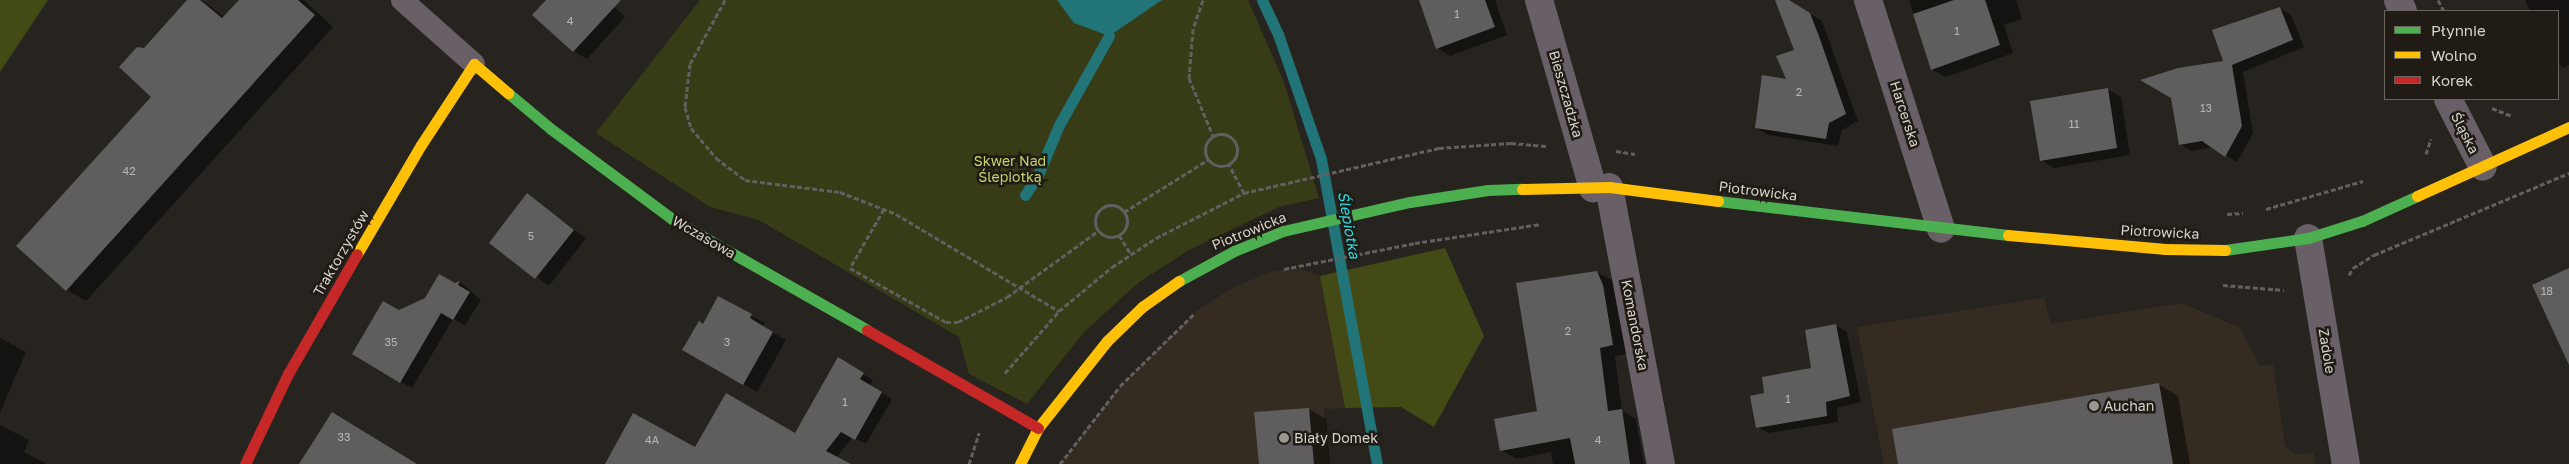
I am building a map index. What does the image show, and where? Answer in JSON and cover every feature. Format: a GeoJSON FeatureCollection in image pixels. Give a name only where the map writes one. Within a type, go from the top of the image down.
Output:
{"type":"FeatureCollection","features":[{"type":"Feature","properties":{"kind":"street","name":"Bieszczadzka"},"geometry":{"type":"LineString","coordinates":[[1539,0],[1601,187]]}},
{"type":"Feature","properties":{"kind":"street","name":"Harcerska"},"geometry":{"type":"LineString","coordinates":[[1868,0],[1941,229]]}},
{"type":"Feature","properties":{"kind":"street","name":"Wczasowa"},"geometry":{"type":"LineString","coordinates":[[474,64],[551,129],[672,219],[990,398],[1038,428]]}},
{"type":"Feature","properties":{"kind":"street","name":"Traktorzystów"},"geometry":{"type":"LineString","coordinates":[[245,464],[288,374],[421,145],[474,64]]}},
{"type":"Feature","properties":{"kind":"street","name":"Śląska"},"geometry":{"type":"LineString","coordinates":[[2449,100],[2483,167]]}},
{"type":"Feature","properties":{"kind":"street","name":"Piotrowicka"},"geometry":{"type":"LineString","coordinates":[[1020,464],[1038,428],[1107,340],[1142,307],[1180,280],[1234,251],[1283,231],[1410,202],[1488,190],[1601,187],[1941,229],[2165,249],[2240,250],[2308,238],[2362,221],[2569,128]]}},
{"type":"Feature","properties":{"kind":"street","name":"Komandorska"},"geometry":{"type":"LineString","coordinates":[[1601,187],[1661,464]]}},
{"type":"Feature","properties":{"kind":"street","name":"Zadole"},"geometry":{"type":"LineString","coordinates":[[2308,238],[2346,464]]}},
{"type":"Feature","properties":{"kind":"lane","name":"Wczasowa"},"geometry":{"type":"LineString","coordinates":[[402,0],[474,64]]}},
{"type":"Feature","properties":{"kind":"path"},"geometry":{"type":"LineString","coordinates":[[725,0],[690,64],[685,107],[691,128],[716,158],[744,180],[840,192],[884,209],[1021,286],[1059,311]]}},
{"type":"Feature","properties":{"kind":"path"},"geometry":{"type":"LineString","coordinates":[[1202,0],[1193,29],[1189,78],[1214,136]]}},
{"type":"Feature","properties":{"kind":"path"},"geometry":{"type":"LineString","coordinates":[[2491,104],[2493,110],[2513,116],[2521,113]]}},
{"type":"Feature","properties":{"kind":"path"},"geometry":{"type":"LineString","coordinates":[[1226,135],[1235,142],[1237,155],[1229,165],[1217,166],[1208,160],[1206,145],[1214,136],[1226,135]]}},
{"type":"Feature","properties":{"kind":"path"},"geometry":{"type":"LineString","coordinates":[[990,398],[1009,366],[1059,311],[1131,254],[1244,193],[1385,158]]}},
{"type":"Feature","properties":{"kind":"path"},"geometry":{"type":"LineString","coordinates":[[1124,212],[1208,160]]}},
{"type":"Feature","properties":{"kind":"path"},"geometry":{"type":"LineString","coordinates":[[1229,165],[1244,193]]}},
{"type":"Feature","properties":{"kind":"path"},"geometry":{"type":"LineString","coordinates":[[2374,255],[2569,173]]}},
{"type":"Feature","properties":{"kind":"path"},"geometry":{"type":"LineString","coordinates":[[1116,206],[1124,212],[1126,225],[1119,235],[1106,236],[1098,231],[1095,221],[1100,210],[1116,206]]}},
{"type":"Feature","properties":{"kind":"path"},"geometry":{"type":"LineString","coordinates":[[884,209],[850,268],[946,322],[958,322],[984,311],[1098,231]]}},
{"type":"Feature","properties":{"kind":"path"},"geometry":{"type":"LineString","coordinates":[[1119,235],[1131,254]]}},
{"type":"Feature","properties":{"kind":"path"},"geometry":{"type":"LineString","coordinates":[[1278,270],[1415,243]]}},
{"type":"Feature","properties":{"kind":"path"},"geometry":{"type":"LineString","coordinates":[[1060,464],[1120,386],[1196,312]]}},
{"type":"Feature","properties":{"kind":"shaded area"},"geometry":{"type":"Polygon","coordinates":[[[1293,267],[1320,276],[1345,408],[1324,409],[1329,464],[1060,464],[1120,386],[1197,311],[1232,288],[1271,272],[1293,267]]]}},
{"type":"Feature","properties":{"kind":"shaded area"},"geometry":{"type":"Polygon","coordinates":[[[2044,298],[2051,324],[2182,303],[2240,328],[2260,366],[2273,364],[2285,446],[2296,455],[2313,452],[2315,464],[1884,464],[1857,327],[2044,298]]]}},
{"type":"Feature","properties":{"kind":"green space"},"geometry":{"type":"Polygon","coordinates":[[[0,0],[48,0],[0,72],[0,0]]]}},
{"type":"Feature","properties":{"kind":"green space","name":"Skwer Nad Ślepiotką"},"geometry":{"type":"Polygon","coordinates":[[[700,0],[1248,0],[1284,82],[1319,198],[1279,207],[1189,250],[1139,282],[1084,332],[1027,404],[969,374],[959,337],[759,220],[710,207],[596,133],[700,0]]]}},
{"type":"Feature","properties":{"kind":"green space"},"geometry":{"type":"Polygon","coordinates":[[[1445,248],[1484,336],[1434,427],[1401,407],[1345,408],[1320,276],[1445,248]]]}},
{"type":"Feature","properties":{"kind":"water"},"geometry":{"type":"Polygon","coordinates":[[[1057,0],[1162,0],[1109,36],[1074,23],[1057,0]]]}},
{"type":"Feature","properties":{"kind":"building"},"geometry":{"type":"Polygon","coordinates":[[[187,0],[200,0],[222,18],[239,0],[298,0],[315,15],[66,291],[16,246],[151,97],[119,67],[137,47],[144,48],[187,0]]]}},
{"type":"Feature","properties":{"kind":"building"},"geometry":{"type":"Polygon","coordinates":[[[546,0],[621,0],[573,52],[532,15],[546,0]]]}},
{"type":"Feature","properties":{"kind":"building"},"geometry":{"type":"Polygon","coordinates":[[[1419,0],[1485,0],[1495,27],[1436,49],[1419,0]]]}},
{"type":"Feature","properties":{"kind":"building"},"geometry":{"type":"Polygon","coordinates":[[[1775,0],[1789,0],[1810,13],[1820,39],[1846,114],[1829,123],[1826,139],[1755,128],[1762,75],[1786,79],[1776,56],[1794,50],[1775,0]]]}},
{"type":"Feature","properties":{"kind":"building"},"geometry":{"type":"Polygon","coordinates":[[[1954,0],[1985,0],[2000,45],[1931,70],[1913,14],[1954,0]]]}},
{"type":"Feature","properties":{"kind":"building"},"geometry":{"type":"Polygon","coordinates":[[[2280,7],[2293,40],[2232,65],[2242,126],[2225,157],[2202,141],[2179,145],[2171,98],[2140,80],[2178,68],[2223,61],[2212,30],[2280,7]]]}},
{"type":"Feature","properties":{"kind":"building"},"geometry":{"type":"Polygon","coordinates":[[[2108,88],[2117,148],[2040,161],[2030,101],[2108,88]]]}},
{"type":"Feature","properties":{"kind":"building"},"geometry":{"type":"Polygon","coordinates":[[[527,193],[574,230],[535,279],[489,243],[527,193]]]}},
{"type":"Feature","properties":{"kind":"building"},"geometry":{"type":"Polygon","coordinates":[[[2569,268],[2569,365],[2532,285],[2569,268]]]}},
{"type":"Feature","properties":{"kind":"building"},"geometry":{"type":"Polygon","coordinates":[[[1597,271],[1603,285],[1613,345],[1600,348],[1608,411],[1622,409],[1630,464],[1575,464],[1570,438],[1500,451],[1494,419],[1537,411],[1516,283],[1597,271]]]}},
{"type":"Feature","properties":{"kind":"building"},"geometry":{"type":"Polygon","coordinates":[[[439,274],[455,283],[460,281],[458,285],[470,292],[453,320],[441,313],[400,383],[352,354],[383,301],[399,310],[425,298],[439,274]]]}},
{"type":"Feature","properties":{"kind":"building"},"geometry":{"type":"Polygon","coordinates":[[[718,296],[752,314],[750,318],[773,332],[743,385],[682,350],[699,321],[703,324],[718,296]]]}},
{"type":"Feature","properties":{"kind":"building"},"geometry":{"type":"Polygon","coordinates":[[[1836,324],[1850,396],[1826,402],[1827,416],[1756,428],[1750,396],[1764,393],[1762,377],[1811,368],[1805,330],[1836,324]]]}},
{"type":"Feature","properties":{"kind":"building"},"geometry":{"type":"Polygon","coordinates":[[[838,357],[864,373],[860,379],[882,392],[855,440],[841,432],[826,451],[851,464],[605,464],[633,413],[695,447],[726,393],[795,433],[838,357]]]}},
{"type":"Feature","properties":{"kind":"building","name":"Auchan"},"geometry":{"type":"Polygon","coordinates":[[[2159,383],[2173,464],[1898,464],[1892,429],[2159,383]]]}},
{"type":"Feature","properties":{"kind":"building","name":"Biały Domek"},"geometry":{"type":"Polygon","coordinates":[[[1309,408],[1314,464],[1259,464],[1254,412],[1309,408]]]}},
{"type":"Feature","properties":{"kind":"building"},"geometry":{"type":"Polygon","coordinates":[[[332,412],[340,417],[417,464],[299,464],[332,412]]]}},
{"type":"Feature","properties":{"kind":"waterway","name":"Ślepiotka"},"geometry":{"type":"LineString","coordinates":[[1262,0],[1278,34],[1321,159],[1377,464]]}},
{"type":"Feature","properties":{"kind":"waterway"},"geometry":{"type":"LineString","coordinates":[[1025,195],[1038,175],[1059,125],[1109,36]]}},
{"type":"Feature","properties":{"kind":"traffic: fast"},"geometry":{"type":"LineString","coordinates":[[508,93],[551,129],[672,219],[867,330]]}},
{"type":"Feature","properties":{"kind":"traffic: fast"},"geometry":{"type":"LineString","coordinates":[[1179,281],[1234,251],[1283,231],[1410,202],[1488,190],[1522,189]]}},
{"type":"Feature","properties":{"kind":"traffic: fast"},"geometry":{"type":"LineString","coordinates":[[2225,250],[2308,238],[2362,221],[2417,196]]}},
{"type":"Feature","properties":{"kind":"traffic: fast"},"geometry":{"type":"LineString","coordinates":[[1718,201],[2008,235]]}},
{"type":"Feature","properties":{"kind":"traffic: slow"},"geometry":{"type":"LineString","coordinates":[[357,254],[421,145],[474,64],[508,93]]}},
{"type":"Feature","properties":{"kind":"traffic: slow"},"geometry":{"type":"LineString","coordinates":[[2417,196],[2569,127]]}},
{"type":"Feature","properties":{"kind":"traffic: slow"},"geometry":{"type":"LineString","coordinates":[[1522,189],[1609,187],[1718,201]]}},
{"type":"Feature","properties":{"kind":"traffic: slow"},"geometry":{"type":"LineString","coordinates":[[2008,235],[2165,249],[2225,250]]}},
{"type":"Feature","properties":{"kind":"traffic: slow"},"geometry":{"type":"LineString","coordinates":[[1020,464],[1038,428],[1107,341],[1142,307],[1179,281]]}},
{"type":"Feature","properties":{"kind":"traffic: jam"},"geometry":{"type":"LineString","coordinates":[[245,464],[288,374],[357,254]]}},
{"type":"Feature","properties":{"kind":"traffic: jam"},"geometry":{"type":"LineString","coordinates":[[867,330],[1038,428]]}},
{"type":"Feature","properties":{"kind":"place","name":"Auchan"},"geometry":{"type":"Point","coordinates":[2094,406]}},
{"type":"Feature","properties":{"kind":"place","name":"Biały Domek"},"geometry":{"type":"Point","coordinates":[1284,438]}}]}
